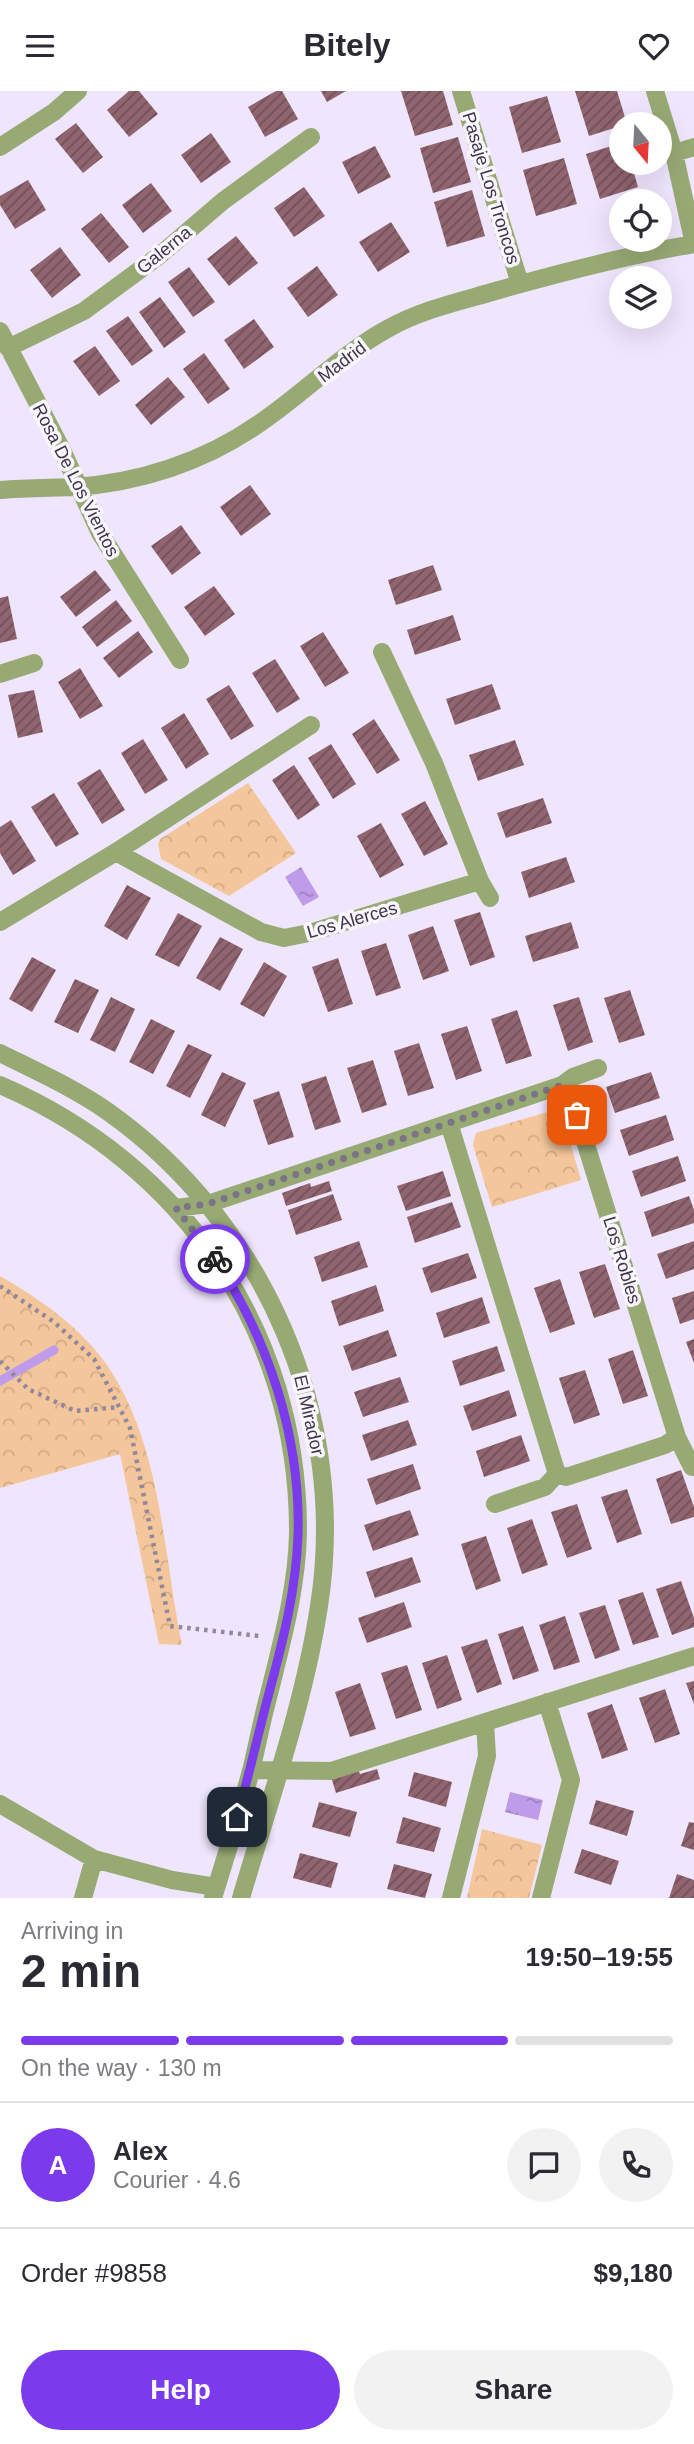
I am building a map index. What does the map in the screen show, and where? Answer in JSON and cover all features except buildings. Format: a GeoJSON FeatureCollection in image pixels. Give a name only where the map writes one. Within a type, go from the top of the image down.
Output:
{"type":"FeatureCollection","features":[{"type":"Feature","properties":{"kind":"street"},"geometry":{"type":"LineString","coordinates":[[0,148],[54,112],[78,91]]}},
{"type":"Feature","properties":{"kind":"street","name":"Pasaje Los Troncos"},"geometry":{"type":"LineString","coordinates":[[461,91],[520,284]]}},
{"type":"Feature","properties":{"kind":"street"},"geometry":{"type":"LineString","coordinates":[[655,91],[674,153],[694,244]]}},
{"type":"Feature","properties":{"kind":"street","name":"Galerna"},"geometry":{"type":"LineString","coordinates":[[8,348],[84,311],[160,255],[223,201],[311,137]]}},
{"type":"Feature","properties":{"kind":"street"},"geometry":{"type":"LineString","coordinates":[[674,153],[694,146]]}},
{"type":"Feature","properties":{"kind":"street","name":"Madrid"},"geometry":{"type":"LineString","coordinates":[[0,491],[77,487],[177,467],[255,427],[346,355],[389,327],[434,309],[520,284],[625,256],[694,244]]}},
{"type":"Feature","properties":{"kind":"street","name":"Rosa De Los Vientos"},"geometry":{"type":"LineString","coordinates":[[0,331],[62,450],[100,533],[180,660]]}},
{"type":"Feature","properties":{"kind":"street"},"geometry":{"type":"LineString","coordinates":[[382,652],[434,763],[480,881],[490,898]]}},
{"type":"Feature","properties":{"kind":"street"},"geometry":{"type":"LineString","coordinates":[[0,674],[34,663]]}},
{"type":"Feature","properties":{"kind":"street"},"geometry":{"type":"LineString","coordinates":[[0,922],[116,852],[311,725]]}},
{"type":"Feature","properties":{"kind":"street","name":"Los Alerces"},"geometry":{"type":"LineString","coordinates":[[116,852],[261,932],[284,938],[309,933],[480,881]]}},
{"type":"Feature","properties":{"kind":"street","name":"El Mirador"},"geometry":{"type":"LineString","coordinates":[[0,1053],[68,1087],[107,1111],[177,1170],[208,1204],[260,1279],[280,1319],[308,1398],[323,1480],[325,1522],[320,1605],[308,1669],[241,1898]]}},
{"type":"Feature","properties":{"kind":"street"},"geometry":{"type":"LineString","coordinates":[[176,1208],[208,1204],[562,1085],[573,1077],[598,1068]]}},
{"type":"Feature","properties":{"kind":"street","name":"El Mirador"},"geometry":{"type":"LineString","coordinates":[[0,1085],[70,1120],[108,1146],[144,1175],[176,1208],[205,1243],[246,1310],[268,1361],[281,1403],[291,1446],[296,1490],[298,1534],[294,1578],[284,1639],[251,1770],[215,1893]]}},
{"type":"Feature","properties":{"kind":"street","name":"Los Robles"},"geometry":{"type":"LineString","coordinates":[[562,1085],[569,1090],[677,1437],[692,1467]]}},
{"type":"Feature","properties":{"kind":"street"},"geometry":{"type":"LineString","coordinates":[[449,1123],[557,1474]]}},
{"type":"Feature","properties":{"kind":"street"},"geometry":{"type":"LineString","coordinates":[[557,1474],[566,1477],[665,1445],[677,1437]]}},
{"type":"Feature","properties":{"kind":"street"},"geometry":{"type":"LineString","coordinates":[[495,1504],[545,1487],[557,1474]]}},
{"type":"Feature","properties":{"kind":"street"},"geometry":{"type":"LineString","coordinates":[[251,1770],[331,1770],[694,1656]]}},
{"type":"Feature","properties":{"kind":"street"},"geometry":{"type":"LineString","coordinates":[[541,1898],[571,1780],[547,1702]]}},
{"type":"Feature","properties":{"kind":"street"},"geometry":{"type":"LineString","coordinates":[[451,1898],[487,1756],[485,1723]]}},
{"type":"Feature","properties":{"kind":"street"},"geometry":{"type":"LineString","coordinates":[[0,1804],[94,1859],[215,1893]]}},
{"type":"Feature","properties":{"kind":"street"},"geometry":{"type":"LineString","coordinates":[[83,1898],[94,1859]]}},
{"type":"Feature","properties":{"kind":"path"},"geometry":{"type":"LineString","coordinates":[[0,1286],[54,1322],[94,1359],[130,1428],[170,1626],[284,1639]]}},
{"type":"Feature","properties":{"kind":"path"},"geometry":{"type":"LineString","coordinates":[[0,1361],[28,1389],[75,1411],[119,1407]]}},
{"type":"Feature","properties":{"kind":"green space"},"geometry":{"type":"Polygon","coordinates":[[[248,783],[296,853],[229,896],[161,859],[158,844],[160,839],[248,783]]]}},
{"type":"Feature","properties":{"kind":"green space"},"geometry":{"type":"Polygon","coordinates":[[[551,1111],[563,1117],[581,1180],[492,1207],[473,1145],[476,1133],[551,1111]]]}},
{"type":"Feature","properties":{"kind":"green space"},"geometry":{"type":"Polygon","coordinates":[[[0,1276],[45,1305],[87,1340],[109,1368],[127,1399],[140,1433],[158,1502],[182,1645],[159,1644],[120,1454],[0,1488],[0,1276]]]}},
{"type":"Feature","properties":{"kind":"green space"},"geometry":{"type":"Polygon","coordinates":[[[482,1829],[542,1845],[529,1898],[467,1898],[482,1829]]]}},
{"type":"Feature","properties":{"kind":"water"},"geometry":{"type":"Polygon","coordinates":[[[301,867],[319,897],[303,906],[285,877],[301,867]]]}},
{"type":"Feature","properties":{"kind":"water"},"geometry":{"type":"Polygon","coordinates":[[[510,1792],[543,1800],[538,1820],[505,1812],[510,1792]]]}},
{"type":"Feature","properties":{"kind":"waterway"},"geometry":{"type":"LineString","coordinates":[[0,1381],[54,1350]]}},
{"type":"Feature","properties":{"kind":"way so far"},"geometry":{"type":"LineString","coordinates":[[215,1259],[176,1208],[208,1204],[562,1085],[569,1090],[577,1115]]}},
{"type":"Feature","properties":{"kind":"route"},"geometry":{"type":"LineString","coordinates":[[215,1259],[251,1320],[281,1403],[291,1446],[298,1534],[284,1639],[237,1817]]}}]}
